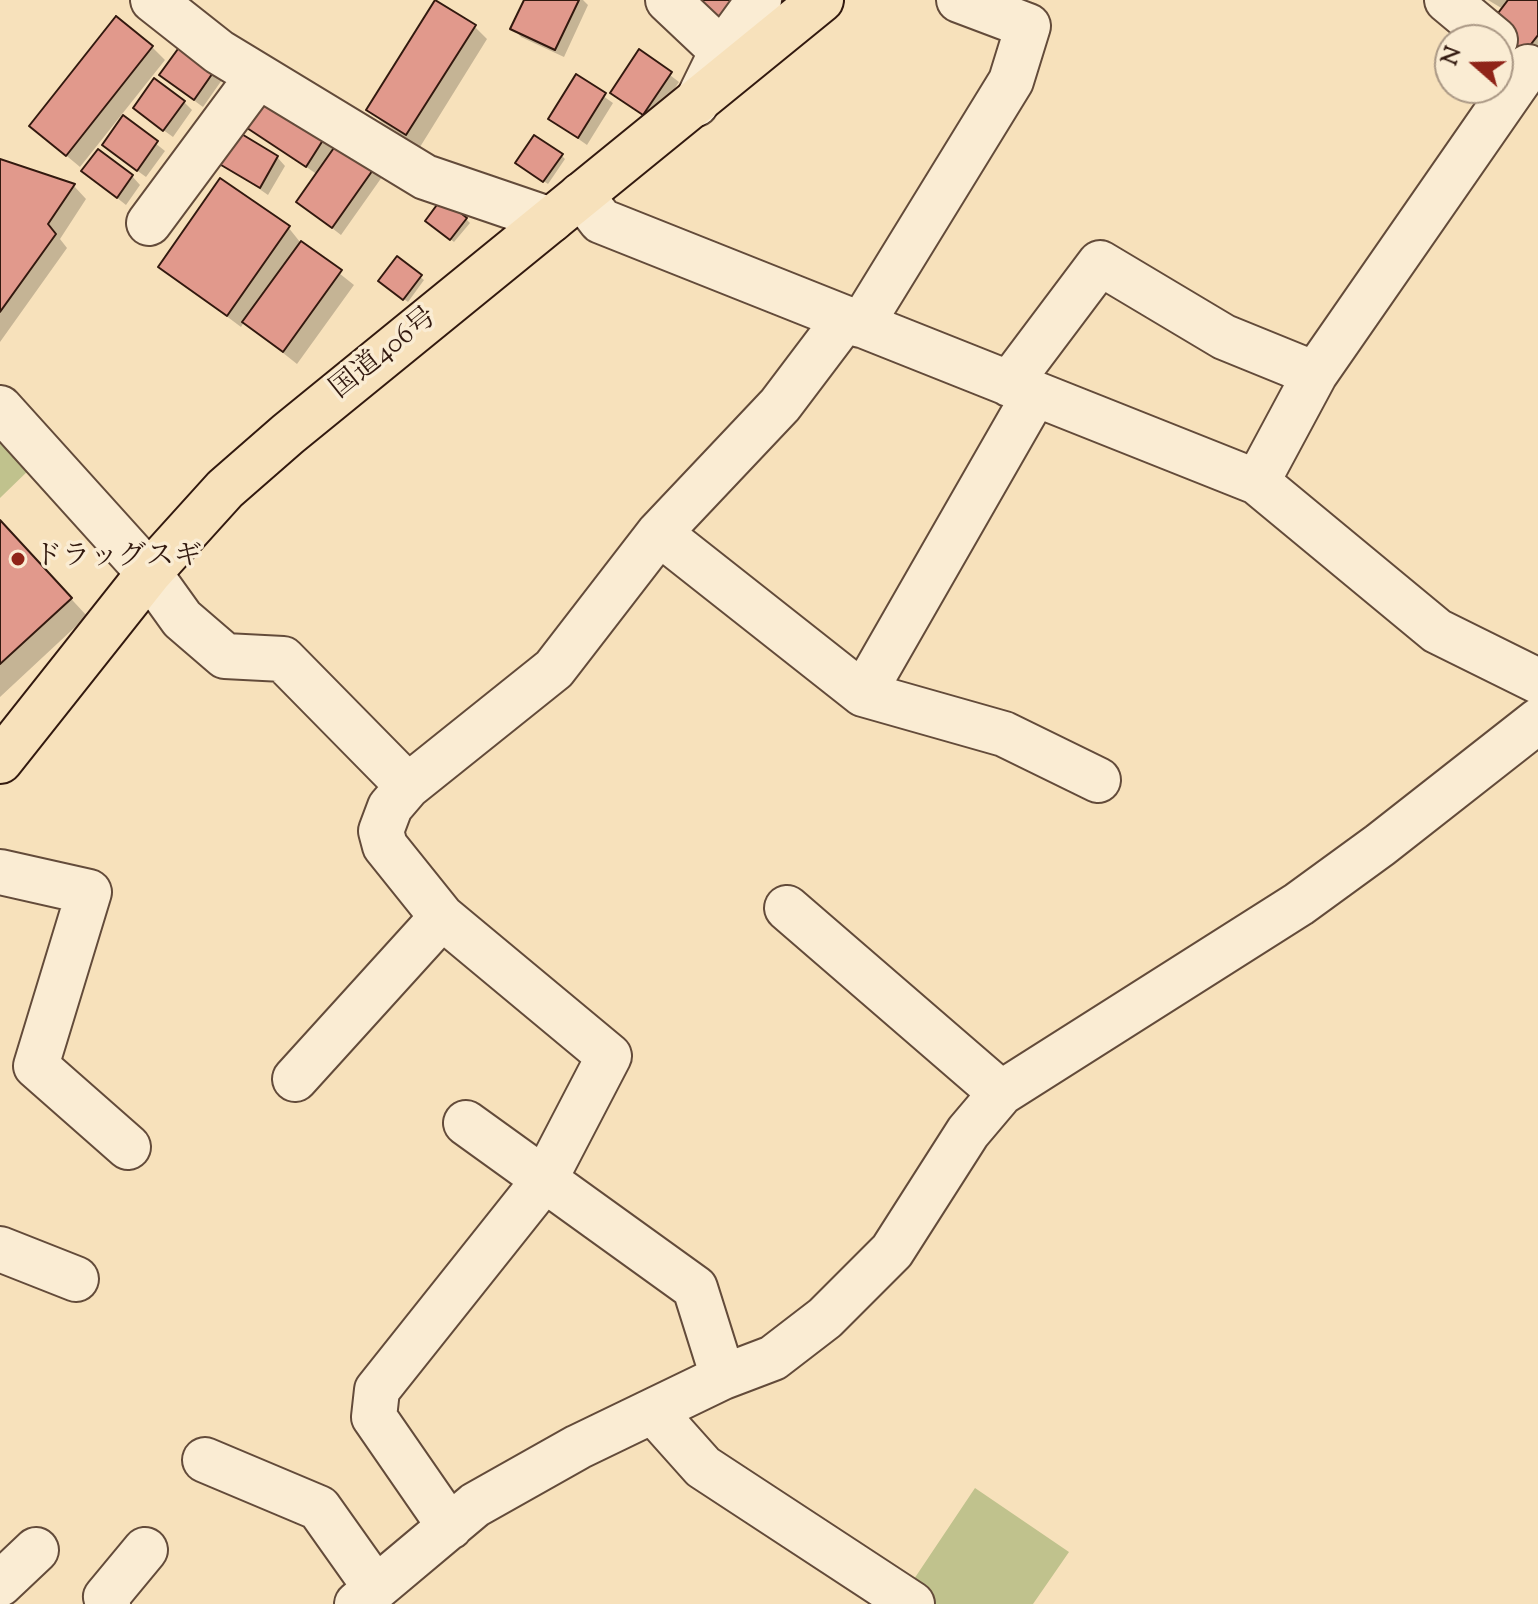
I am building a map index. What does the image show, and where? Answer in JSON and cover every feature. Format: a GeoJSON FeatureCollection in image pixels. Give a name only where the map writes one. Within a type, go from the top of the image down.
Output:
{"type":"FeatureCollection","features":[{"type":"Feature","properties":{"kind":"highway","name":"国道406号"},"geometry":{"type":"LineString","coordinates":[[0,761],[149,573],[225,489],[288,434],[821,0]]}},
{"type":"Feature","properties":{"kind":"street"},"geometry":{"type":"LineString","coordinates":[[153,0],[219,52],[425,177],[566,208],[1257,482],[1437,631],[1538,681]]}},
{"type":"Feature","properties":{"kind":"street"},"geometry":{"type":"LineString","coordinates":[[668,0],[722,51]]}},
{"type":"Feature","properties":{"kind":"street"},"geometry":{"type":"LineString","coordinates":[[696,104],[722,51],[759,0]]}},
{"type":"Feature","properties":{"kind":"street"},"geometry":{"type":"LineString","coordinates":[[450,1527],[374,1417],[377,1390],[545,1179],[609,1056],[442,917],[385,846],[381,831],[390,807],[408,786],[554,669],[659,533],[780,405],[853,322],[1011,81],[1028,26],[959,0]]}},
{"type":"Feature","properties":{"kind":"street"},"geometry":{"type":"LineString","coordinates":[[1257,482],[1315,374],[1515,56],[1447,0]]}},
{"type":"Feature","properties":{"kind":"street"},"geometry":{"type":"LineString","coordinates":[[149,223],[258,76]]}},
{"type":"Feature","properties":{"kind":"street"},"geometry":{"type":"LineString","coordinates":[[863,694],[1022,389],[1100,263],[1224,337],[1315,374]]}},
{"type":"Feature","properties":{"kind":"street"},"geometry":{"type":"LineString","coordinates":[[0,408],[149,573],[182,619],[225,656],[283,659],[408,786]]}},
{"type":"Feature","properties":{"kind":"street"},"geometry":{"type":"LineString","coordinates":[[659,533],[863,694],[1004,734],[1098,780]]}},
{"type":"Feature","properties":{"kind":"street"},"geometry":{"type":"LineString","coordinates":[[205,1460],[319,1508],[366,1595],[488,1498],[578,1447],[723,1377],[773,1358],[825,1318],[892,1251],[968,1132],[1001,1093],[1299,904],[1538,721]]}},
{"type":"Feature","properties":{"kind":"street"},"geometry":{"type":"LineString","coordinates":[[0,872],[89,892],[36,1066],[128,1147]]}},
{"type":"Feature","properties":{"kind":"street"},"geometry":{"type":"LineString","coordinates":[[787,908],[1001,1093]]}},
{"type":"Feature","properties":{"kind":"street"},"geometry":{"type":"LineString","coordinates":[[295,1079],[442,917]]}},
{"type":"Feature","properties":{"kind":"street"},"geometry":{"type":"LineString","coordinates":[[466,1123],[695,1288],[723,1377]]}},
{"type":"Feature","properties":{"kind":"street"},"geometry":{"type":"LineString","coordinates":[[0,1249],[76,1279]]}},
{"type":"Feature","properties":{"kind":"street"},"geometry":{"type":"LineString","coordinates":[[653,1411],[703,1467],[912,1604]]}},
{"type":"Feature","properties":{"kind":"street"},"geometry":{"type":"LineString","coordinates":[[0,1584],[36,1550]]}},
{"type":"Feature","properties":{"kind":"street"},"geometry":{"type":"LineString","coordinates":[[108,1604],[106,1597],[145,1550]]}},
{"type":"Feature","properties":{"kind":"green space"},"geometry":{"type":"Polygon","coordinates":[[[0,429],[33,466],[0,498],[0,429]]]}},
{"type":"Feature","properties":{"kind":"green space"},"geometry":{"type":"Polygon","coordinates":[[[975,1488],[1069,1552],[1033,1604],[930,1604],[906,1591],[975,1488]]]}},
{"type":"Feature","properties":{"kind":"building"},"geometry":{"type":"Polygon","coordinates":[[[435,0],[476,25],[406,135],[366,110],[435,0]]]}},
{"type":"Feature","properties":{"kind":"building"},"geometry":{"type":"Polygon","coordinates":[[[524,0],[579,0],[555,50],[510,29],[524,0]]]}},
{"type":"Feature","properties":{"kind":"building"},"geometry":{"type":"Polygon","coordinates":[[[696,0],[735,0],[721,18],[696,0]]]}},
{"type":"Feature","properties":{"kind":"building"},"geometry":{"type":"Polygon","coordinates":[[[1508,0],[1538,0],[1538,35],[1525,52],[1514,44],[1514,24],[1490,24],[1508,0]]]}},
{"type":"Feature","properties":{"kind":"building"},"geometry":{"type":"Polygon","coordinates":[[[116,16],[153,46],[66,156],[29,126],[116,16]]]}},
{"type":"Feature","properties":{"kind":"building"},"geometry":{"type":"Polygon","coordinates":[[[183,42],[217,67],[194,100],[159,75],[183,42]]]}},
{"type":"Feature","properties":{"kind":"building"},"geometry":{"type":"Polygon","coordinates":[[[639,49],[672,72],[643,115],[610,93],[639,49]]]}},
{"type":"Feature","properties":{"kind":"building"},"geometry":{"type":"Polygon","coordinates":[[[576,74],[606,93],[578,138],[548,119],[576,74]]]}},
{"type":"Feature","properties":{"kind":"building"},"geometry":{"type":"Polygon","coordinates":[[[154,78],[185,101],[163,131],[133,108],[154,78]]]}},
{"type":"Feature","properties":{"kind":"building"},"geometry":{"type":"Polygon","coordinates":[[[263,97],[325,137],[306,167],[244,126],[263,97]]]}},
{"type":"Feature","properties":{"kind":"building"},"geometry":{"type":"Polygon","coordinates":[[[123,115],[158,141],[137,171],[102,145],[123,115]]]}},
{"type":"Feature","properties":{"kind":"building"},"geometry":{"type":"Polygon","coordinates":[[[235,130],[278,156],[260,188],[216,162],[235,130]]]}},
{"type":"Feature","properties":{"kind":"building"},"geometry":{"type":"Polygon","coordinates":[[[534,135],[563,154],[543,182],[515,163],[534,135]]]}},
{"type":"Feature","properties":{"kind":"building"},"geometry":{"type":"Polygon","coordinates":[[[338,142],[375,167],[332,228],[296,202],[338,142]]]}},
{"type":"Feature","properties":{"kind":"building"},"geometry":{"type":"Polygon","coordinates":[[[98,149],[133,175],[117,198],[81,171],[98,149]]]}},
{"type":"Feature","properties":{"kind":"building"},"geometry":{"type":"Polygon","coordinates":[[[0,159],[75,184],[48,224],[56,234],[0,312],[0,159]]]}},
{"type":"Feature","properties":{"kind":"building"},"geometry":{"type":"Polygon","coordinates":[[[220,178],[290,226],[227,316],[158,267],[220,178]]]}},
{"type":"Feature","properties":{"kind":"building"},"geometry":{"type":"Polygon","coordinates":[[[442,198],[467,218],[450,240],[425,221],[442,198]]]}},
{"type":"Feature","properties":{"kind":"building"},"geometry":{"type":"Polygon","coordinates":[[[301,241],[342,270],[283,352],[242,322],[301,241]]]}},
{"type":"Feature","properties":{"kind":"building"},"geometry":{"type":"Polygon","coordinates":[[[397,256],[422,275],[403,300],[378,281],[397,256]]]}},
{"type":"Feature","properties":{"kind":"building","name":"ドラッグスギ"},"geometry":{"type":"Polygon","coordinates":[[[0,520],[72,598],[0,664],[0,520]]]}},
{"type":"Feature","properties":{"kind":"place","name":"ドラッグスギ"},"geometry":{"type":"Point","coordinates":[18,559]}}]}
